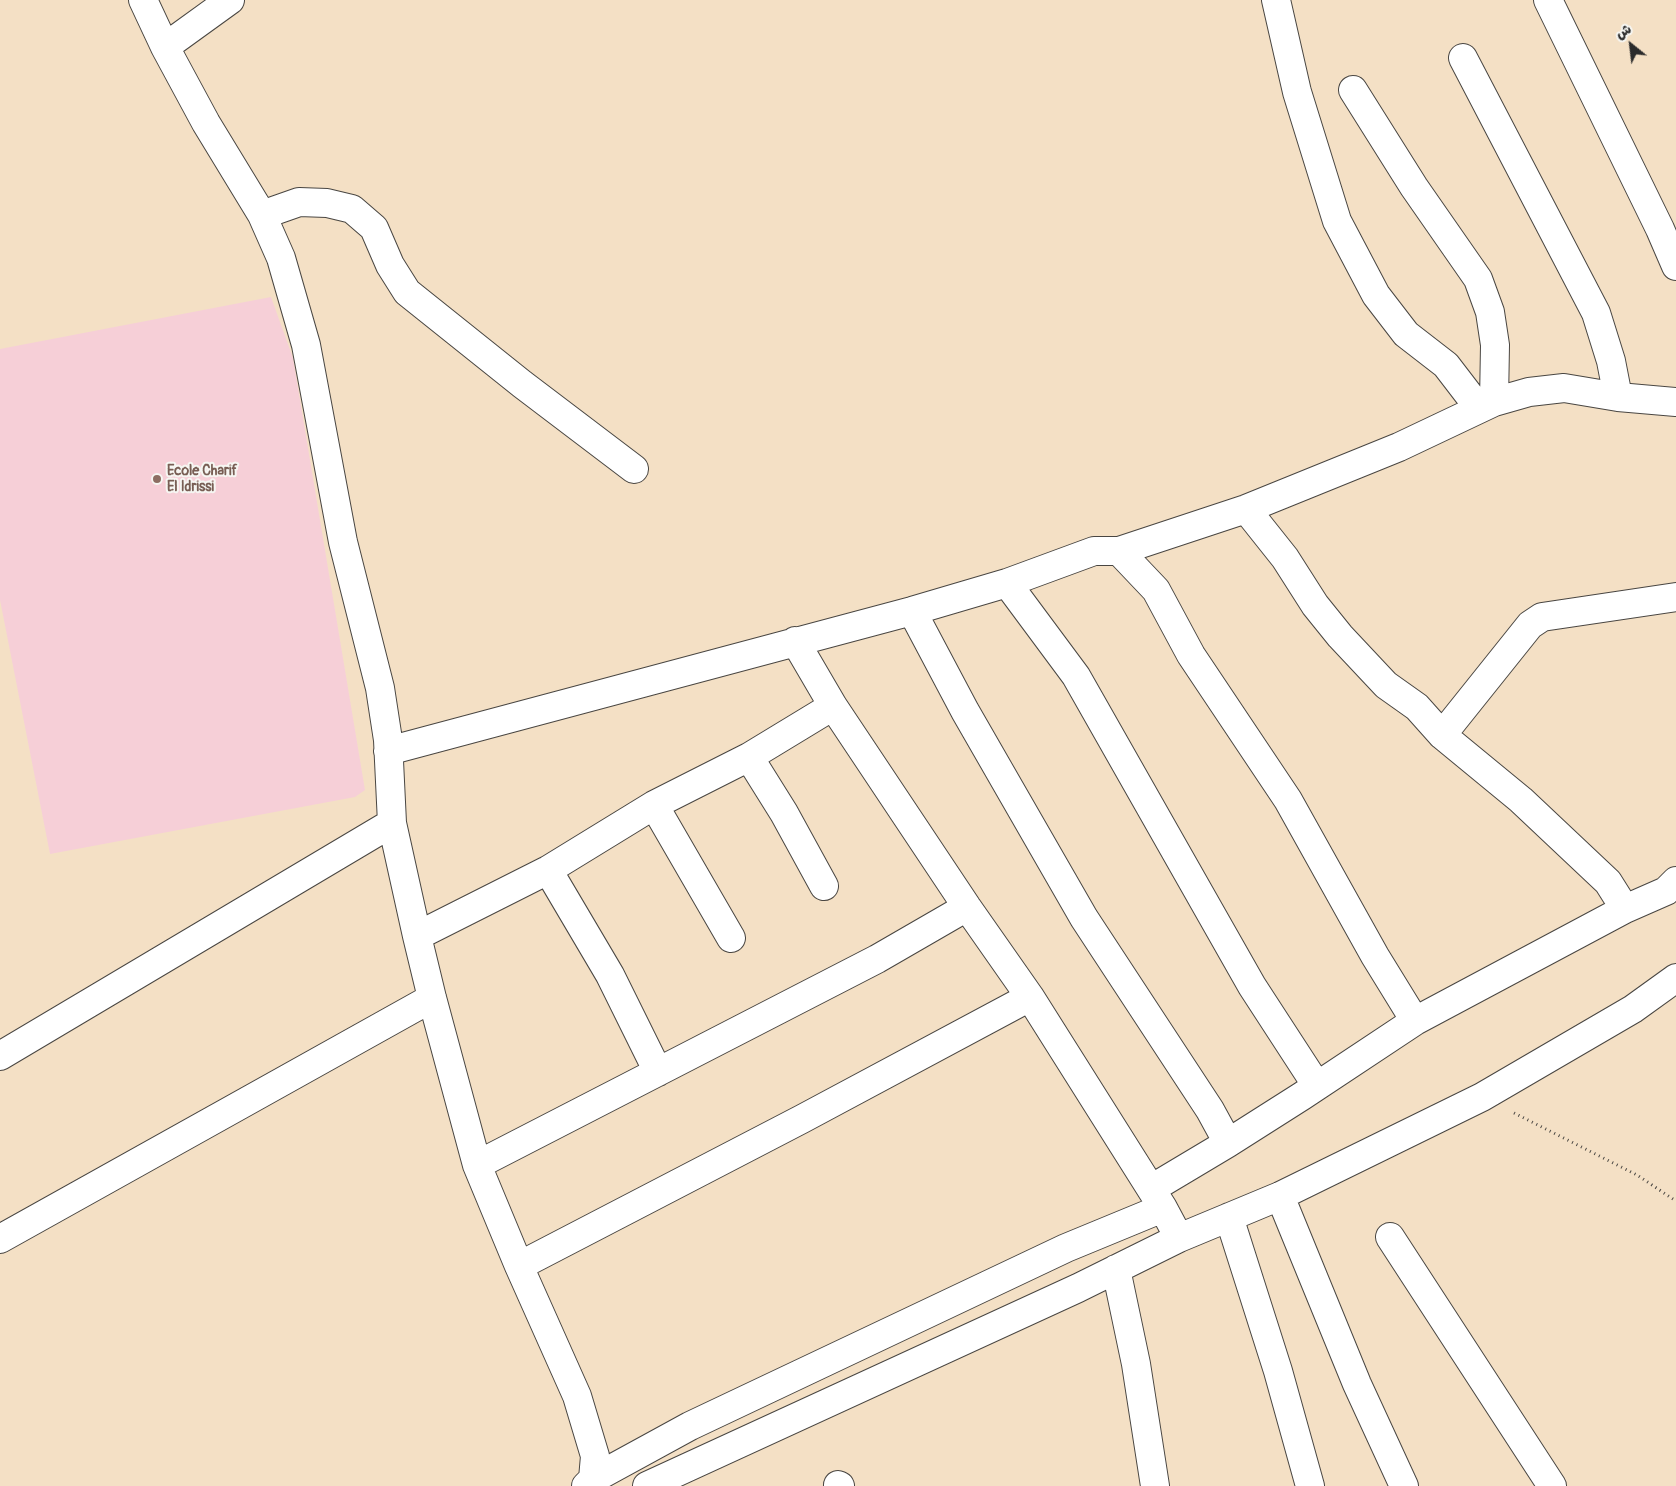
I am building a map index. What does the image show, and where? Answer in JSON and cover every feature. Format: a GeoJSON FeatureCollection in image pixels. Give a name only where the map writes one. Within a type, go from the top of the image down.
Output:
{"type":"FeatureCollection","features":[{"type":"Feature","properties":{"kind":"street"},"geometry":{"type":"LineString","coordinates":[[143,0],[165,47],[206,123],[262,215],[281,258],[306,345],[343,542],[380,688],[388,751],[392,823],[432,998],[476,1165],[577,1396],[595,1456],[590,1482]]}},
{"type":"Feature","properties":{"kind":"street"},"geometry":{"type":"LineString","coordinates":[[165,47],[230,0]]}},
{"type":"Feature","properties":{"kind":"street"},"geometry":{"type":"LineString","coordinates":[[1276,0],[1297,92],[1337,221],[1376,295],[1406,334],[1446,365],[1487,405]]}},
{"type":"Feature","properties":{"kind":"street"},"geometry":{"type":"LineString","coordinates":[[1548,0],[1660,229],[1676,266]]}},
{"type":"Feature","properties":{"kind":"street"},"geometry":{"type":"LineString","coordinates":[[1463,58],[1596,313],[1611,361],[1618,397]]}},
{"type":"Feature","properties":{"kind":"street"},"geometry":{"type":"LineString","coordinates":[[1353,90],[1414,187],[1478,279],[1490,312],[1495,346],[1487,405]]}},
{"type":"Feature","properties":{"kind":"street"},"geometry":{"type":"LineString","coordinates":[[262,215],[299,202],[327,203],[352,209],[374,228],[390,265],[407,292],[508,373],[634,469]]}},
{"type":"Feature","properties":{"kind":"street"},"geometry":{"type":"LineString","coordinates":[[388,751],[912,611],[1007,584],[1094,552],[1119,551],[1246,509],[1399,448],[1487,405],[1529,392],[1564,388],[1618,397],[1676,402]]}},
{"type":"Feature","properties":{"kind":"street"},"geometry":{"type":"LineString","coordinates":[[1246,509],[1285,558],[1315,605],[1340,636],[1386,685],[1417,707],[1442,735],[1521,800],[1608,882],[1625,909]]}},
{"type":"Feature","properties":{"kind":"street"},"geometry":{"type":"LineString","coordinates":[[1119,551],[1156,590],[1191,655],[1288,800],[1375,956],[1415,1021]]}},
{"type":"Feature","properties":{"kind":"street"},"geometry":{"type":"LineString","coordinates":[[1007,584],[1076,676],[1252,986],[1317,1086]]}},
{"type":"Feature","properties":{"kind":"street"},"geometry":{"type":"LineString","coordinates":[[1442,735],[1530,625],[1542,617],[1676,597]]}},
{"type":"Feature","properties":{"kind":"street"},"geometry":{"type":"LineString","coordinates":[[912,611],[965,711],[1084,918],[1210,1110],[1228,1143]]}},
{"type":"Feature","properties":{"kind":"street"},"geometry":{"type":"LineString","coordinates":[[795,641],[833,706],[967,907],[1030,997],[1157,1198],[1179,1238]]}},
{"type":"Feature","properties":{"kind":"street"},"geometry":{"type":"LineString","coordinates":[[417,936],[548,870],[654,805],[749,757],[833,706]]}},
{"type":"Feature","properties":{"kind":"street"},"geometry":{"type":"LineString","coordinates":[[749,757],[784,813],[824,886]]}},
{"type":"Feature","properties":{"kind":"street"},"geometry":{"type":"LineString","coordinates":[[654,805],[731,938]]}},
{"type":"Feature","properties":{"kind":"street"},"geometry":{"type":"LineString","coordinates":[[0,1056],[392,823]]}},
{"type":"Feature","properties":{"kind":"street"},"geometry":{"type":"LineString","coordinates":[[548,870],[610,975],[658,1072]]}},
{"type":"Feature","properties":{"kind":"street"},"geometry":{"type":"LineString","coordinates":[[590,1482],[690,1426],[1066,1248],[1157,1198],[1228,1143],[1415,1021],[1625,909],[1666,891],[1676,882]]}},
{"type":"Feature","properties":{"kind":"street"},"geometry":{"type":"LineString","coordinates":[[476,1165],[877,959],[967,907]]}},
{"type":"Feature","properties":{"kind":"street"},"geometry":{"type":"LineString","coordinates":[[647,1486],[1179,1238],[1280,1196],[1482,1098],[1633,1009],[1676,978]]}},
{"type":"Feature","properties":{"kind":"street"},"geometry":{"type":"LineString","coordinates":[[519,1266],[802,1119],[1030,997]]}},
{"type":"Feature","properties":{"kind":"street"},"geometry":{"type":"LineString","coordinates":[[0,1239],[432,998]]}},
{"type":"Feature","properties":{"kind":"street"},"geometry":{"type":"LineString","coordinates":[[1280,1196],[1357,1384],[1404,1486]]}},
{"type":"Feature","properties":{"kind":"street"},"geometry":{"type":"LineString","coordinates":[[1229,1217],[1278,1371],[1310,1486]]}},
{"type":"Feature","properties":{"kind":"street"},"geometry":{"type":"LineString","coordinates":[[1390,1237],[1552,1486]]}},
{"type":"Feature","properties":{"kind":"street"},"geometry":{"type":"LineString","coordinates":[[1116,1269],[1136,1364],[1154,1486]]}},
{"type":"Feature","properties":{"kind":"path"},"geometry":{"type":"LineString","coordinates":[[1482,1098],[1637,1176],[1676,1200]]}},
{"type":"Feature","properties":{"kind":"shaded area","name":"Ecole Charif El Idrissi"},"geometry":{"type":"Polygon","coordinates":[[[271,297],[293,358],[365,790],[355,797],[50,854],[0,600],[0,349],[271,297]]]}},
{"type":"Feature","properties":{"kind":"place","name":"Ecole Charif El Idrissi"},"geometry":{"type":"Point","coordinates":[157,479]}}]}
